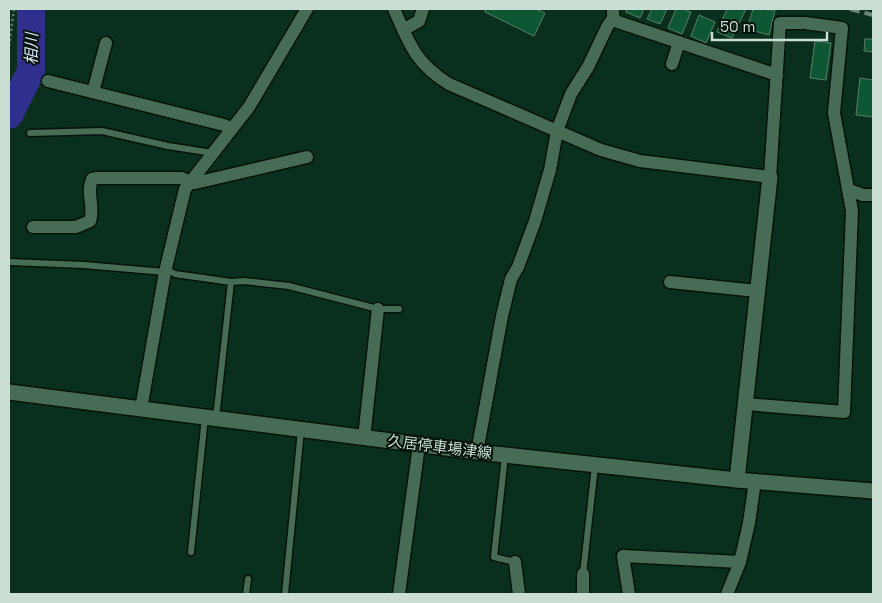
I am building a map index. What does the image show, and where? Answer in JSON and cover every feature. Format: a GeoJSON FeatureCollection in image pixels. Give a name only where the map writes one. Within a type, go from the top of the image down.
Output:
{"type":"FeatureCollection","features":[{"type":"Feature","properties":{"kind":"main road"},"geometry":{"type":"LineString","coordinates":[[737,480],[770,177]]}},
{"type":"Feature","properties":{"kind":"main road","name":"久居停車場津線"},"geometry":{"type":"LineString","coordinates":[[9,392],[477,452],[737,480],[873,491]]}},
{"type":"Feature","properties":{"kind":"street"},"geometry":{"type":"LineString","coordinates":[[141,409],[165,270],[185,189],[249,107],[307,9]]}},
{"type":"Feature","properties":{"kind":"street"},"geometry":{"type":"LineString","coordinates":[[394,9],[419,60],[437,77],[448,84],[600,150],[640,161],[770,177],[780,24],[805,23],[842,28],[834,113],[852,211],[844,412],[745,404]]}},
{"type":"Feature","properties":{"kind":"street"},"geometry":{"type":"LineString","coordinates":[[403,30],[418,21],[423,9]]}},
{"type":"Feature","properties":{"kind":"street"},"geometry":{"type":"LineString","coordinates":[[613,14],[618,22],[777,75]]}},
{"type":"Feature","properties":{"kind":"street"},"geometry":{"type":"LineString","coordinates":[[477,452],[502,316],[511,279],[518,267],[535,221],[550,170],[557,131],[570,94],[588,67],[613,14]]}},
{"type":"Feature","properties":{"kind":"street"},"geometry":{"type":"LineString","coordinates":[[672,64],[680,42]]}},
{"type":"Feature","properties":{"kind":"street"},"geometry":{"type":"LineString","coordinates":[[93,92],[106,43]]}},
{"type":"Feature","properties":{"kind":"street"},"geometry":{"type":"LineString","coordinates":[[48,80],[224,125],[232,129]]}},
{"type":"Feature","properties":{"kind":"street"},"geometry":{"type":"LineString","coordinates":[[33,227],[76,227],[90,221],[93,215],[89,185],[92,179],[182,178],[196,183],[307,157]]}},
{"type":"Feature","properties":{"kind":"street"},"geometry":{"type":"LineString","coordinates":[[849,190],[863,195],[873,195]]}},
{"type":"Feature","properties":{"kind":"street"},"geometry":{"type":"LineString","coordinates":[[670,282],[757,291]]}},
{"type":"Feature","properties":{"kind":"street"},"geometry":{"type":"LineString","coordinates":[[364,438],[378,309]]}},
{"type":"Feature","properties":{"kind":"street"},"geometry":{"type":"LineString","coordinates":[[399,594],[419,445]]}},
{"type":"Feature","properties":{"kind":"street"},"geometry":{"type":"LineString","coordinates":[[727,594],[740,562],[750,523],[755,481]]}},
{"type":"Feature","properties":{"kind":"street"},"geometry":{"type":"LineString","coordinates":[[629,594],[623,556],[740,562]]}},
{"type":"Feature","properties":{"kind":"street"},"geometry":{"type":"LineString","coordinates":[[515,562],[519,594]]}},
{"type":"Feature","properties":{"kind":"street"},"geometry":{"type":"LineString","coordinates":[[583,574],[583,594]]}},
{"type":"Feature","properties":{"kind":"lane"},"geometry":{"type":"LineString","coordinates":[[30,133],[102,131],[168,146],[213,153]]}},
{"type":"Feature","properties":{"kind":"lane"},"geometry":{"type":"LineString","coordinates":[[10,262],[165,270],[175,274],[231,282],[244,281],[289,286],[378,309],[399,309]]}},
{"type":"Feature","properties":{"kind":"lane"},"geometry":{"type":"LineString","coordinates":[[191,552],[231,282]]}},
{"type":"Feature","properties":{"kind":"lane"},"geometry":{"type":"LineString","coordinates":[[285,594],[301,430]]}},
{"type":"Feature","properties":{"kind":"lane"},"geometry":{"type":"LineString","coordinates":[[505,455],[494,557],[515,562]]}},
{"type":"Feature","properties":{"kind":"lane"},"geometry":{"type":"LineString","coordinates":[[583,574],[595,465]]}},
{"type":"Feature","properties":{"kind":"lane"},"geometry":{"type":"LineString","coordinates":[[246,594],[248,579]]}},
{"type":"Feature","properties":{"kind":"path"},"geometry":{"type":"LineString","coordinates":[[9,46],[14,9]]}},
{"type":"Feature","properties":{"kind":"building"},"geometry":{"type":"Polygon","coordinates":[[[486,9],[536,9],[545,13],[534,36],[485,12],[486,9]]]}},
{"type":"Feature","properties":{"kind":"building"},"geometry":{"type":"Polygon","coordinates":[[[627,9],[644,9],[640,18],[626,12],[627,9]]]}},
{"type":"Feature","properties":{"kind":"building"},"geometry":{"type":"Polygon","coordinates":[[[652,9],[667,9],[660,24],[647,19],[652,9]]]}},
{"type":"Feature","properties":{"kind":"building"},"geometry":{"type":"Polygon","coordinates":[[[676,9],[691,12],[682,34],[668,28],[676,9]]]}},
{"type":"Feature","properties":{"kind":"building"},"geometry":{"type":"Polygon","coordinates":[[[727,9],[746,9],[732,38],[717,32],[727,9]]]}},
{"type":"Feature","properties":{"kind":"building"},"geometry":{"type":"Polygon","coordinates":[[[753,9],[775,10],[769,35],[747,29],[753,9]]]}},
{"type":"Feature","properties":{"kind":"building"},"geometry":{"type":"Polygon","coordinates":[[[699,15],[715,22],[706,43],[691,36],[699,15]]]}},
{"type":"Feature","properties":{"kind":"building"},"geometry":{"type":"Polygon","coordinates":[[[865,39],[873,39],[873,52],[864,51],[865,39]]]}},
{"type":"Feature","properties":{"kind":"building"},"geometry":{"type":"Polygon","coordinates":[[[815,41],[831,43],[826,80],[810,78],[815,41]]]}},
{"type":"Feature","properties":{"kind":"building"},"geometry":{"type":"Polygon","coordinates":[[[860,78],[873,80],[873,117],[856,115],[860,78]]]}},
{"type":"Feature","properties":{"kind":"waterway","name":"相川"},"geometry":{"type":"LineString","coordinates":[[9,115],[31,71],[31,9]]}},
{"type":"Feature","properties":{"kind":"railway"},"geometry":{"type":"LineString","coordinates":[[850,9],[873,15]]}}]}
